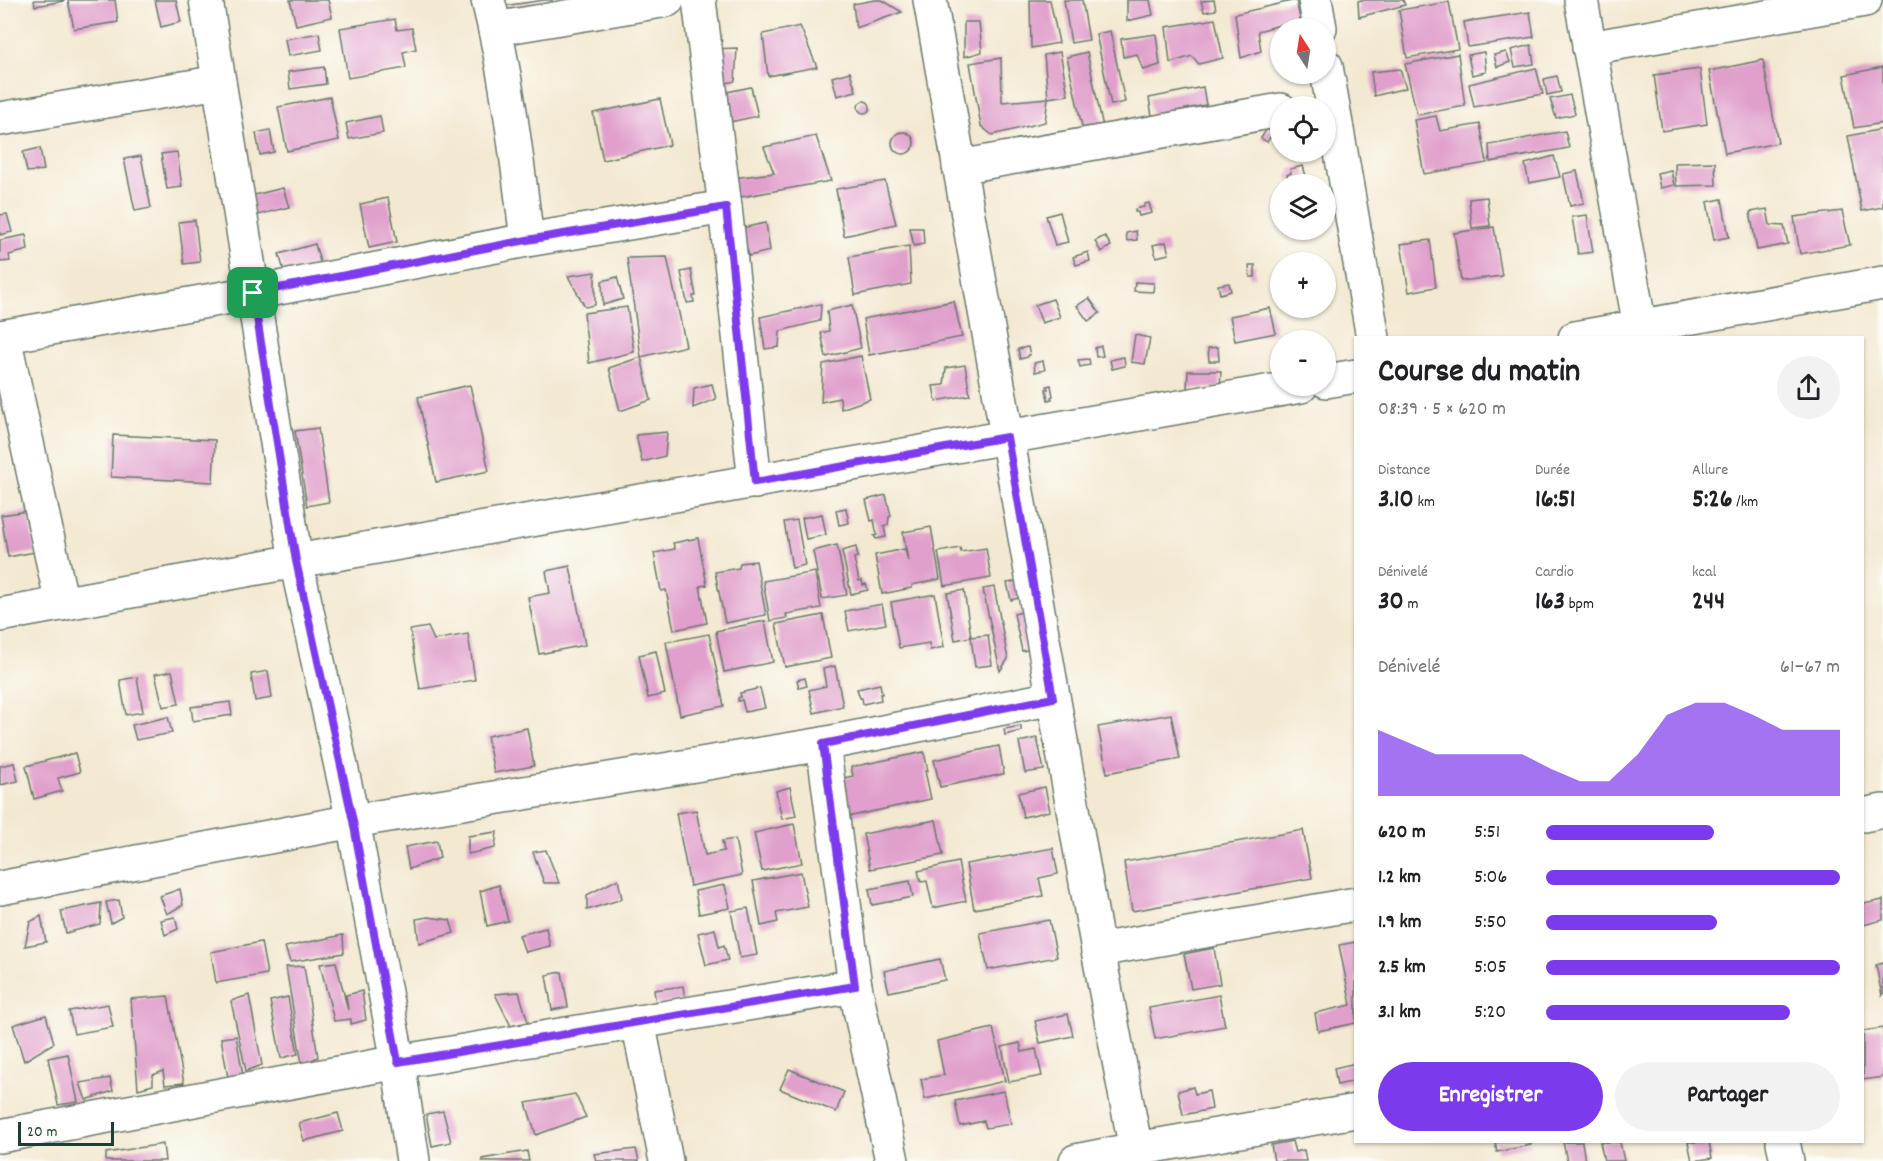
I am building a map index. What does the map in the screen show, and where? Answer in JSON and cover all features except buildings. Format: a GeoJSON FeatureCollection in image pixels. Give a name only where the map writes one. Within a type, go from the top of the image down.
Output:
{"type":"FeatureCollection","features":[{"type":"Feature","properties":{"kind":"street"},"geometry":{"type":"LineString","coordinates":[[206,0],[296,561],[353,821],[398,1062],[412,1161]]}},
{"type":"Feature","properties":{"kind":"street"},"geometry":{"type":"LineString","coordinates":[[527,240],[512,120],[491,15],[667,0]]}},
{"type":"Feature","properties":{"kind":"street"},"geometry":{"type":"LineString","coordinates":[[699,0],[726,207],[755,482]]}},
{"type":"Feature","properties":{"kind":"street"},"geometry":{"type":"LineString","coordinates":[[930,0],[1098,950],[1137,1155]]}},
{"type":"Feature","properties":{"kind":"street"},"geometry":{"type":"LineString","coordinates":[[1315,0],[1318,18]]}},
{"type":"Feature","properties":{"kind":"street"},"geometry":{"type":"LineString","coordinates":[[1581,0],[1641,332]]}},
{"type":"Feature","properties":{"kind":"street"},"geometry":{"type":"LineString","coordinates":[[1589,48],[1865,0]]}},
{"type":"Feature","properties":{"kind":"street"},"geometry":{"type":"LineString","coordinates":[[0,119],[219,82]]}},
{"type":"Feature","properties":{"kind":"street"},"geometry":{"type":"LineString","coordinates":[[959,167],[1270,112]]}},
{"type":"Feature","properties":{"kind":"street"},"geometry":{"type":"LineString","coordinates":[[1336,124],[1373,336]]}},
{"type":"Feature","properties":{"kind":"street"},"geometry":{"type":"LineString","coordinates":[[62,604],[2,337],[253,293],[527,240],[726,207]]}},
{"type":"Feature","properties":{"kind":"street"},"geometry":{"type":"LineString","coordinates":[[1597,336],[1641,332],[1883,283]]}},
{"type":"Feature","properties":{"kind":"street"},"geometry":{"type":"LineString","coordinates":[[1336,379],[1354,376]]}},
{"type":"Feature","properties":{"kind":"street"},"geometry":{"type":"LineString","coordinates":[[0,615],[296,561],[1270,391]]}},
{"type":"Feature","properties":{"kind":"street"},"geometry":{"type":"LineString","coordinates":[[0,888],[353,821],[823,744],[1053,698]]}},
{"type":"Feature","properties":{"kind":"street"},"geometry":{"type":"LineString","coordinates":[[823,744],[855,986],[892,1161]]}},
{"type":"Feature","properties":{"kind":"street"},"geometry":{"type":"LineString","coordinates":[[1864,815],[1883,811]]}},
{"type":"Feature","properties":{"kind":"street"},"geometry":{"type":"LineString","coordinates":[[1098,950],[1354,904]]}},
{"type":"Feature","properties":{"kind":"street"},"geometry":{"type":"LineString","coordinates":[[0,1136],[398,1062],[855,986]]}},
{"type":"Feature","properties":{"kind":"street"},"geometry":{"type":"LineString","coordinates":[[638,1022],[666,1161]]}},
{"type":"Feature","properties":{"kind":"street"},"geometry":{"type":"LineString","coordinates":[[1076,1161],[1137,1155],[1354,1111]]}},
{"type":"Feature","properties":{"kind":"street"},"geometry":{"type":"LineString","coordinates":[[1783,1143],[1787,1161]]}},
{"type":"Feature","properties":{"kind":"route"},"geometry":{"type":"LineString","coordinates":[[726,207],[755,482],[1007,437],[1053,698],[823,744],[855,986],[398,1062],[353,821],[296,561],[253,293],[527,240],[726,207]]}}]}
